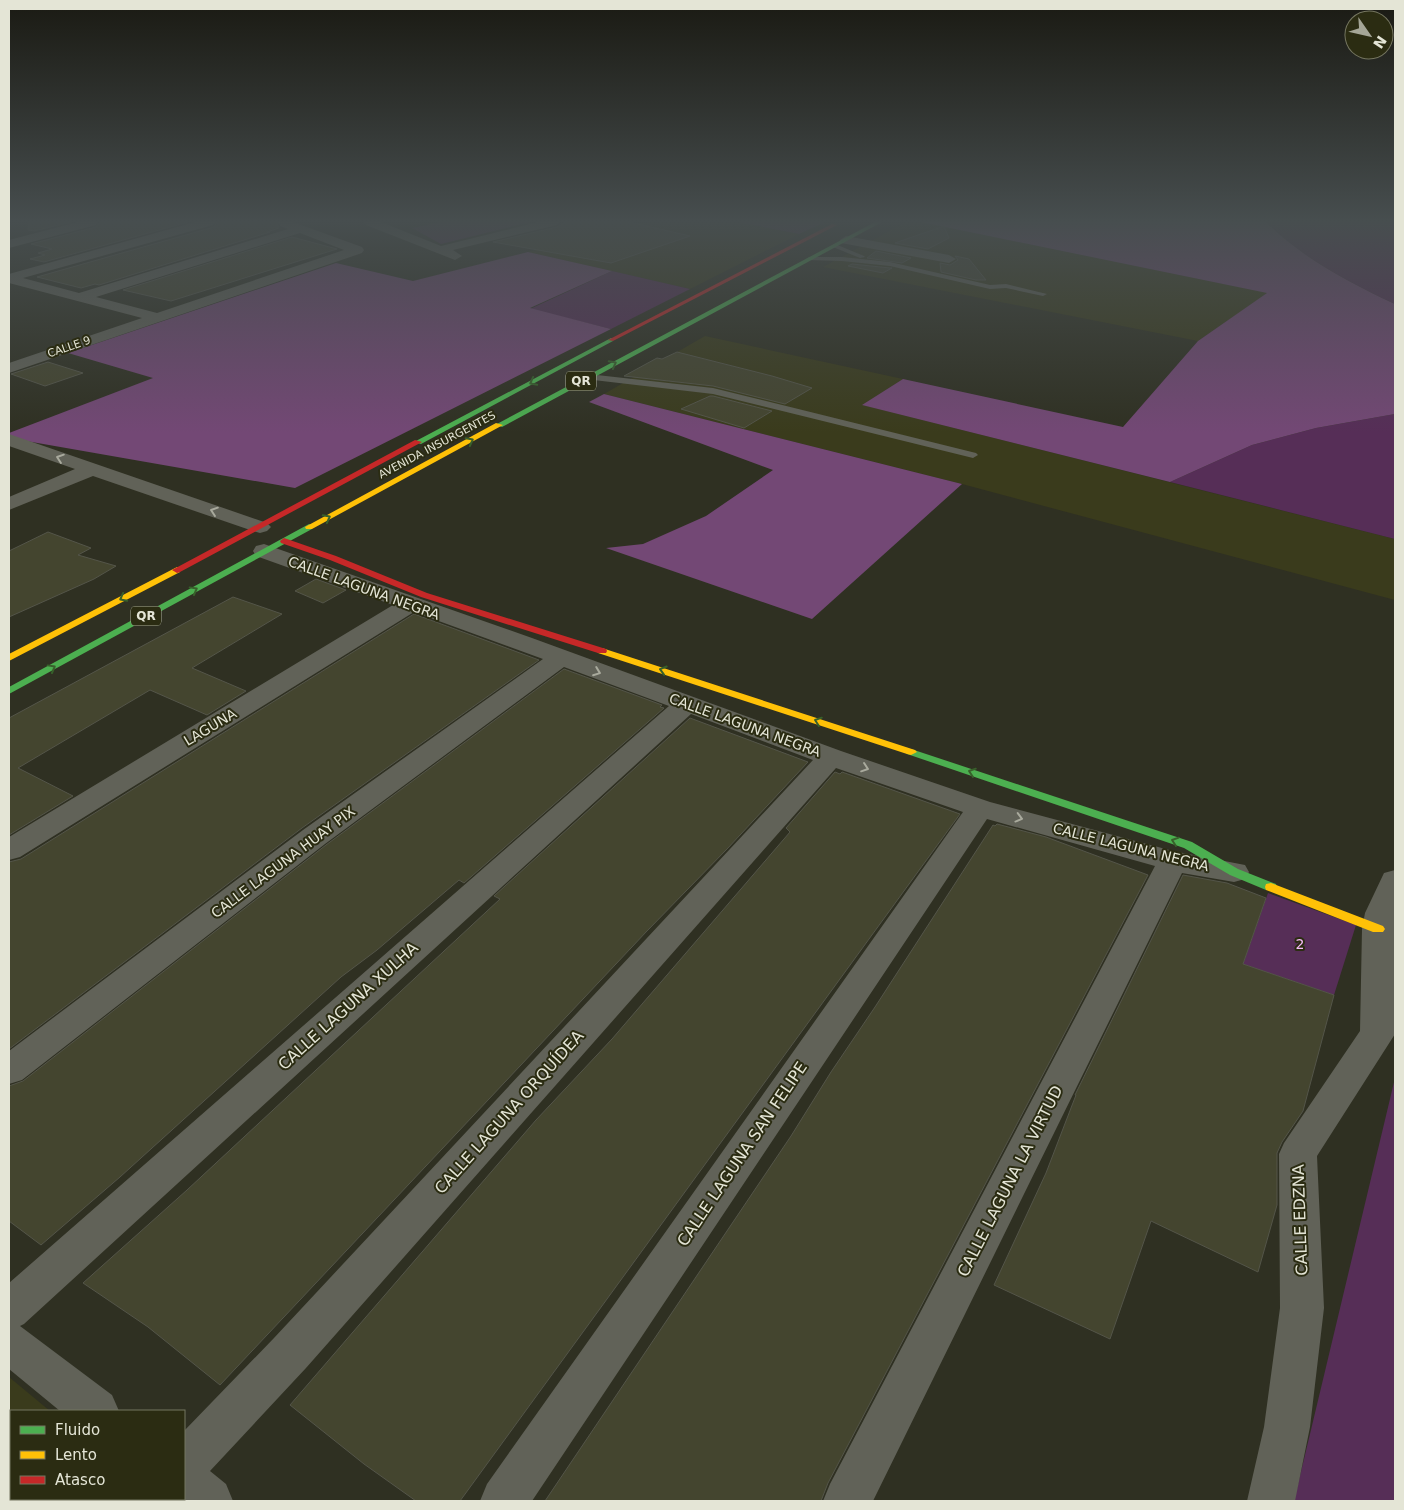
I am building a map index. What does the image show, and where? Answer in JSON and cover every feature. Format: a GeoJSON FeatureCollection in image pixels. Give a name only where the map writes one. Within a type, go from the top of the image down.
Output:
{"type":"FeatureCollection","features":[{"type":"Feature","properties":{"kind":"main road","name":"AVENIDA INSURGENTES"},"geometry":{"type":"LineString","coordinates":[[9,658],[704,292]]}},
{"type":"Feature","properties":{"kind":"main road","name":"AVENIDA INSURGENTES"},"geometry":{"type":"LineString","coordinates":[[9,691],[264,551],[747,292]]}},
{"type":"Feature","properties":{"kind":"main road"},"geometry":{"type":"LineString","coordinates":[[555,370],[588,378]]}},
{"type":"Feature","properties":{"kind":"main road"},"geometry":{"type":"LineString","coordinates":[[402,452],[433,461]]}},
{"type":"Feature","properties":{"kind":"main road","name":"CALLE LAGUNA NEGRA"},"geometry":{"type":"LineString","coordinates":[[284,541],[333,558],[424,595],[708,684],[1188,845],[1234,872],[1378,929]]}},
{"type":"Feature","properties":{"kind":"street"},"geometry":{"type":"LineString","coordinates":[[64,292],[156,317]]}},
{"type":"Feature","properties":{"kind":"street"},"geometry":{"type":"LineString","coordinates":[[81,297],[96,292]]}},
{"type":"Feature","properties":{"kind":"street","name":"CALLE 9"},"geometry":{"type":"LineString","coordinates":[[9,368],[230,292]]}},
{"type":"Feature","properties":{"kind":"street"},"geometry":{"type":"LineString","coordinates":[[9,440],[260,527]]}},
{"type":"Feature","properties":{"kind":"street"},"geometry":{"type":"LineString","coordinates":[[9,460],[238,538]]}},
{"type":"Feature","properties":{"kind":"street"},"geometry":{"type":"LineString","coordinates":[[9,504],[92,469]]}},
{"type":"Feature","properties":{"kind":"street","name":"CALLE LAGUNA NEGRA"},"geometry":{"type":"LineString","coordinates":[[264,551],[831,757],[980,808],[1174,861],[1234,872]]}},
{"type":"Feature","properties":{"kind":"street","name":"LAGUNA"},"geometry":{"type":"LineString","coordinates":[[9,850],[410,604]]}},
{"type":"Feature","properties":{"kind":"street","name":"CALLE LAGUNA HUAY PIX"},"geometry":{"type":"LineString","coordinates":[[9,1070],[314,837],[561,658]]}},
{"type":"Feature","properties":{"kind":"street","name":"CALLE LAGUNA XULHA"},"geometry":{"type":"LineString","coordinates":[[9,1310],[688,704]]}},
{"type":"Feature","properties":{"kind":"street","name":"CALLE LAGUNA ORQUÍDEA"},"geometry":{"type":"LineString","coordinates":[[185,1464],[290,1353],[831,757]]}},
{"type":"Feature","properties":{"kind":"street","name":"CALLE LAGUNA SAN FELIPE"},"geometry":{"type":"LineString","coordinates":[[504,1501],[980,808]]}},
{"type":"Feature","properties":{"kind":"street","name":"CALLE LAGUNA LA VIRTUD"},"geometry":{"type":"LineString","coordinates":[[847,1501],[1174,861]]}},
{"type":"Feature","properties":{"kind":"street","name":"CALLE EDZNA"},"geometry":{"type":"LineString","coordinates":[[1271,1501],[1286,1427],[1302,1308],[1298,1154],[1378,1033],[1378,929],[1381,912],[1395,880]]}},
{"type":"Feature","properties":{"kind":"street"},"geometry":{"type":"LineString","coordinates":[[9,1342],[95,1410]]}},
{"type":"Feature","properties":{"kind":"street"},"geometry":{"type":"LineString","coordinates":[[185,1482],[209,1501]]}},
{"type":"Feature","properties":{"kind":"lane"},"geometry":{"type":"LineString","coordinates":[[1035,292],[1042,294]]}},
{"type":"Feature","properties":{"kind":"lane"},"geometry":{"type":"LineString","coordinates":[[588,378],[713,391],[973,455]]}},
{"type":"Feature","properties":{"kind":"shaded area"},"geometry":{"type":"Polygon","coordinates":[[[248,292],[564,292],[530,308],[611,329],[295,488],[9,438],[9,433],[153,378],[68,353],[248,292]]]}},
{"type":"Feature","properties":{"kind":"shaded area"},"geometry":{"type":"Polygon","coordinates":[[[952,292],[1268,293],[1198,341],[952,292]]]}},
{"type":"Feature","properties":{"kind":"shaded area"},"geometry":{"type":"Polygon","coordinates":[[[1264,292],[1371,292],[1395,304],[1395,414],[1316,428],[1252,445],[1170,482],[862,405],[903,379],[1123,427],[1198,341],[1267,293],[1264,292]]]}},
{"type":"Feature","properties":{"kind":"shaded area"},"geometry":{"type":"Polygon","coordinates":[[[705,336],[903,379],[863,405],[1395,539],[1395,600],[962,484],[604,394],[705,336]]]}},
{"type":"Feature","properties":{"kind":"shaded area"},"geometry":{"type":"Polygon","coordinates":[[[604,394],[962,484],[812,619],[606,548],[643,544],[706,516],[773,470],[589,402],[604,394]]]}},
{"type":"Feature","properties":{"kind":"shaded area"},"geometry":{"type":"Polygon","coordinates":[[[9,1377],[49,1410],[10,1410],[10,1500],[159,1501],[9,1501],[9,1377]]]}},
{"type":"Feature","properties":{"kind":"green space"},"geometry":{"type":"Polygon","coordinates":[[[566,292],[683,292],[611,329],[530,309],[566,292]]]}},
{"type":"Feature","properties":{"kind":"green space"},"geometry":{"type":"Polygon","coordinates":[[[1371,292],[1395,292],[1395,304],[1371,292]]]}},
{"type":"Feature","properties":{"kind":"green space"},"geometry":{"type":"Polygon","coordinates":[[[1395,414],[1395,539],[1170,482],[1252,445],[1316,428],[1395,414]]]}},
{"type":"Feature","properties":{"kind":"green space","name":"2"},"geometry":{"type":"Polygon","coordinates":[[[1268,893],[1356,925],[1334,995],[1243,964],[1268,893]]]}},
{"type":"Feature","properties":{"kind":"green space"},"geometry":{"type":"Polygon","coordinates":[[[1395,1078],[1395,1501],[1294,1501],[1395,1078]]]}},
{"type":"Feature","properties":{"kind":"building"},"geometry":{"type":"Polygon","coordinates":[[[134,292],[198,292],[171,301],[134,292]]]}},
{"type":"Feature","properties":{"kind":"building"},"geometry":{"type":"Polygon","coordinates":[[[677,352],[812,388],[785,404],[713,386],[624,376],[657,358],[662,359],[677,352]]]}},
{"type":"Feature","properties":{"kind":"building"},"geometry":{"type":"Polygon","coordinates":[[[48,362],[83,373],[45,386],[11,374],[48,362]]]}},
{"type":"Feature","properties":{"kind":"building"},"geometry":{"type":"Polygon","coordinates":[[[710,396],[772,411],[744,428],[681,409],[710,396]]]}},
{"type":"Feature","properties":{"kind":"building"},"geometry":{"type":"Polygon","coordinates":[[[48,532],[91,548],[78,555],[116,566],[94,579],[9,617],[9,551],[48,532]]]}},
{"type":"Feature","properties":{"kind":"building"},"geometry":{"type":"Polygon","coordinates":[[[316,579],[346,590],[323,603],[295,591],[316,579]]]}},
{"type":"Feature","properties":{"kind":"building"},"geometry":{"type":"Polygon","coordinates":[[[233,597],[282,614],[192,668],[246,691],[207,715],[150,690],[18,768],[73,796],[9,835],[9,718],[233,597]]]}},
{"type":"Feature","properties":{"kind":"building"},"geometry":{"type":"Polygon","coordinates":[[[414,614],[539,660],[302,828],[9,1049],[9,862],[21,859],[414,614]]]}},
{"type":"Feature","properties":{"kind":"building"},"geometry":{"type":"Polygon","coordinates":[[[564,669],[662,705],[660,707],[664,708],[464,883],[459,880],[377,950],[341,977],[120,1177],[41,1245],[9,1221],[9,1086],[23,1081],[326,845],[564,669]]]}},
{"type":"Feature","properties":{"kind":"building"},"geometry":{"type":"Polygon","coordinates":[[[690,718],[808,762],[220,1385],[148,1327],[83,1283],[187,1190],[500,899],[494,896],[690,718]]]}},
{"type":"Feature","properties":{"kind":"building"},"geometry":{"type":"Polygon","coordinates":[[[835,772],[840,774],[842,772],[960,814],[460,1501],[416,1501],[364,1464],[290,1405],[536,1120],[612,1039],[790,832],[786,828],[835,772]]]}},
{"type":"Feature","properties":{"kind":"building"},"geometry":{"type":"Polygon","coordinates":[[[997,824],[1046,837],[1148,875],[828,1483],[821,1501],[545,1501],[791,1136],[993,825],[997,824]]]}},
{"type":"Feature","properties":{"kind":"building"},"geometry":{"type":"Polygon","coordinates":[[[1183,875],[1227,883],[1266,898],[1243,964],[1334,995],[1303,1111],[1282,1142],[1277,1153],[1277,1205],[1258,1272],[1151,1221],[1110,1339],[994,1285],[1046,1173],[1075,1095],[1183,875]]]}},
{"type":"Feature","properties":{"kind":"traffic: fast"},"geometry":{"type":"LineString","coordinates":[[499,425],[747,292]]}},
{"type":"Feature","properties":{"kind":"traffic: fast"},"geometry":{"type":"LineString","coordinates":[[418,442],[611,340]]}},
{"type":"Feature","properties":{"kind":"traffic: fast"},"geometry":{"type":"LineString","coordinates":[[9,691],[309,527]]}},
{"type":"Feature","properties":{"kind":"traffic: fast"},"geometry":{"type":"LineString","coordinates":[[911,752],[1188,845],[1234,872],[1271,887]]}},
{"type":"Feature","properties":{"kind":"traffic: slow"},"geometry":{"type":"LineString","coordinates":[[309,527],[499,425]]}},
{"type":"Feature","properties":{"kind":"traffic: slow"},"geometry":{"type":"LineString","coordinates":[[9,658],[177,570]]}},
{"type":"Feature","properties":{"kind":"traffic: slow"},"geometry":{"type":"LineString","coordinates":[[602,651],[911,752]]}},
{"type":"Feature","properties":{"kind":"traffic: slow"},"geometry":{"type":"LineString","coordinates":[[1271,887],[1378,929]]}},
{"type":"Feature","properties":{"kind":"traffic: jam"},"geometry":{"type":"LineString","coordinates":[[611,340],[703,292]]}},
{"type":"Feature","properties":{"kind":"traffic: jam"},"geometry":{"type":"LineString","coordinates":[[177,570],[418,442]]}},
{"type":"Feature","properties":{"kind":"traffic: jam"},"geometry":{"type":"LineString","coordinates":[[284,541],[333,558],[424,595],[602,651]]}}]}
